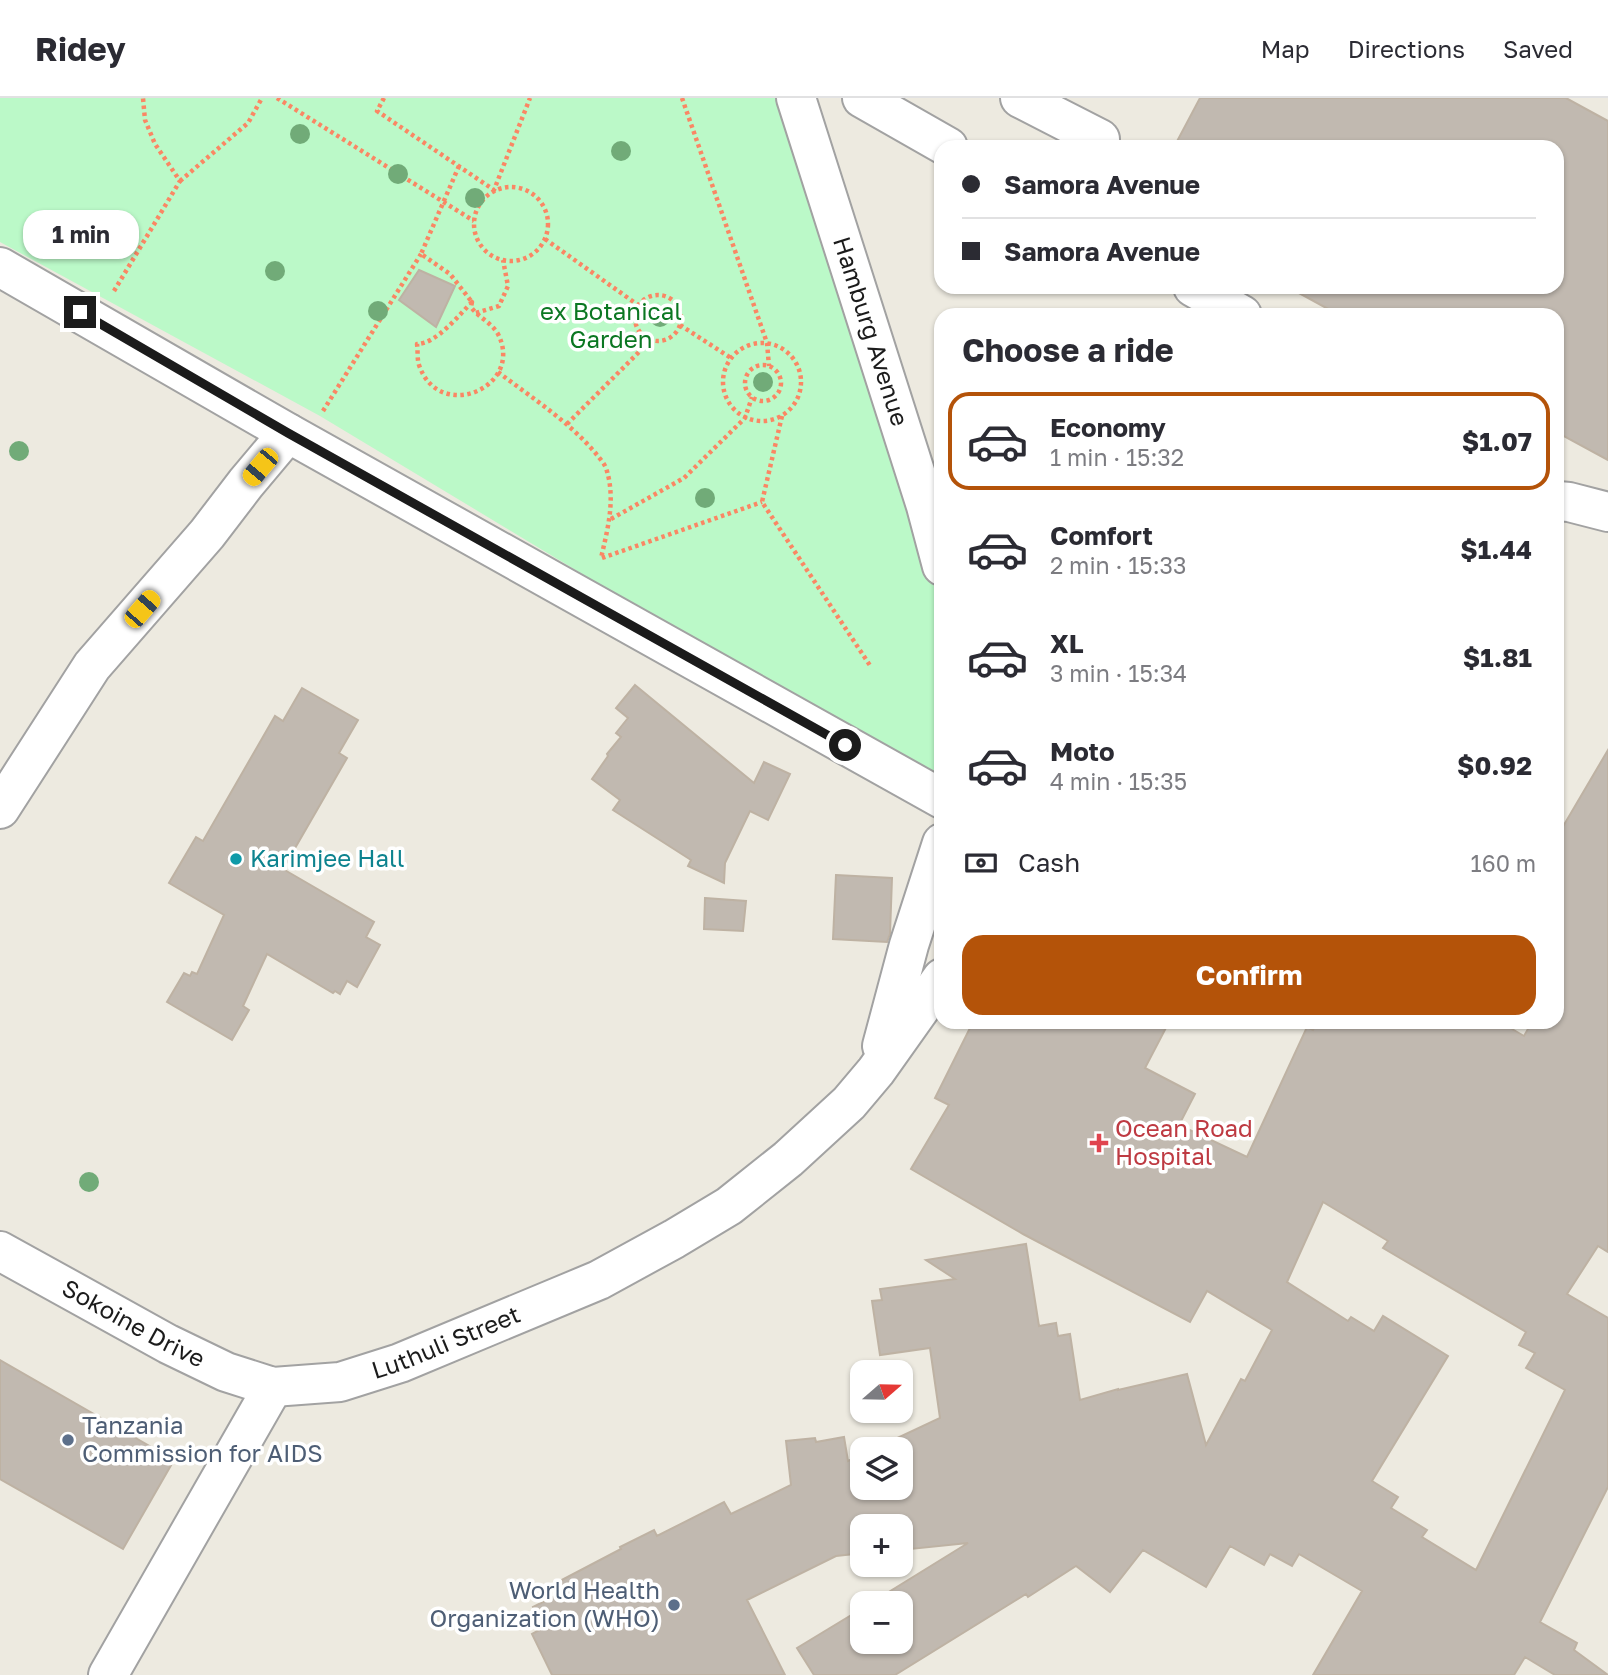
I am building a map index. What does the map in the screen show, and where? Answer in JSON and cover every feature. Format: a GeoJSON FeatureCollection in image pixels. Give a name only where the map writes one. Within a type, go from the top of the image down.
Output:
{"type":"FeatureCollection","features":[{"type":"Feature","properties":{"kind":"street","name":"Hamburg Avenue"},"geometry":{"type":"LineString","coordinates":[[796,98],[934,536]]}},
{"type":"Feature","properties":{"kind":"street"},"geometry":{"type":"LineString","coordinates":[[862,98],[936,140]]}},
{"type":"Feature","properties":{"kind":"street"},"geometry":{"type":"LineString","coordinates":[[1020,98],[1100,139]]}},
{"type":"Feature","properties":{"kind":"street"},"geometry":{"type":"LineString","coordinates":[[0,267],[100,323],[304,424],[934,794]]}},
{"type":"Feature","properties":{"kind":"street"},"geometry":{"type":"LineString","coordinates":[[1205,294],[1230,308]]}},
{"type":"Feature","properties":{"kind":"street"},"geometry":{"type":"LineString","coordinates":[[0,809],[92,666],[207,534],[246,483],[304,424]]}},
{"type":"Feature","properties":{"kind":"street"},"geometry":{"type":"LineString","coordinates":[[1564,501],[1608,512]]}},
{"type":"Feature","properties":{"kind":"street","name":"Luthuli Street"},"geometry":{"type":"LineString","coordinates":[[876,1071],[909,945],[934,868]]}},
{"type":"Feature","properties":{"kind":"street","name":"Luthuli Street"},"geometry":{"type":"LineString","coordinates":[[273,1387],[340,1382],[400,1363],[599,1280],[729,1206],[788,1159],[849,1103],[876,1071],[934,989]]}},
{"type":"Feature","properties":{"kind":"street","name":"Sokoine Drive"},"geometry":{"type":"LineString","coordinates":[[0,1251],[168,1344],[226,1372],[273,1387]]}},
{"type":"Feature","properties":{"kind":"street"},"geometry":{"type":"LineString","coordinates":[[108,1675],[273,1387]]}},
{"type":"Feature","properties":{"kind":"path"},"geometry":{"type":"LineString","coordinates":[[143,98],[145,120],[155,144],[180,181]]}},
{"type":"Feature","properties":{"kind":"path"},"geometry":{"type":"LineString","coordinates":[[100,323],[108,300],[180,181],[248,123],[262,98]]}},
{"type":"Feature","properties":{"kind":"path"},"geometry":{"type":"LineString","coordinates":[[277,98],[474,222]]}},
{"type":"Feature","properties":{"kind":"path"},"geometry":{"type":"LineString","coordinates":[[384,98],[377,111],[494,190]]}},
{"type":"Feature","properties":{"kind":"path"},"geometry":{"type":"LineString","coordinates":[[494,190],[530,98]]}},
{"type":"Feature","properties":{"kind":"path"},"geometry":{"type":"LineString","coordinates":[[682,98],[767,343],[769,366]]}},
{"type":"Feature","properties":{"kind":"path"},"geometry":{"type":"LineString","coordinates":[[304,424],[421,254],[459,166]]}},
{"type":"Feature","properties":{"kind":"path"},"geometry":{"type":"LineString","coordinates":[[518,187],[530,192],[540,201],[546,212],[548,225],[545,239],[538,250],[528,257],[503,260],[490,255],[481,246],[475,234],[474,222],[477,209],[484,198],[494,190],[518,187]]}},
{"type":"Feature","properties":{"kind":"path"},"geometry":{"type":"LineString","coordinates":[[545,239],[638,305]]}},
{"type":"Feature","properties":{"kind":"path"},"geometry":{"type":"LineString","coordinates":[[421,254],[450,274],[472,302],[471,307],[475,313],[491,323],[503,350],[498,372],[477,393],[448,395],[434,388],[424,376],[418,363],[418,344],[426,344],[472,302]]}},
{"type":"Feature","properties":{"kind":"path"},"geometry":{"type":"LineString","coordinates":[[475,313],[499,306],[508,286],[503,260]]}},
{"type":"Feature","properties":{"kind":"path"},"geometry":{"type":"LineString","coordinates":[[651,296],[667,297],[679,310],[681,318],[676,332],[670,338],[659,341],[643,337],[635,323],[638,305],[651,296]]}},
{"type":"Feature","properties":{"kind":"path"},"geometry":{"type":"LineString","coordinates":[[680,325],[731,358]]}},
{"type":"Feature","properties":{"kind":"path"},"geometry":{"type":"LineString","coordinates":[[567,424],[651,340]]}},
{"type":"Feature","properties":{"kind":"path"},"geometry":{"type":"LineString","coordinates":[[767,343],[790,355],[799,369],[802,382],[793,407],[782,416],[769,421],[745,418],[726,398],[724,371],[731,358],[740,349],[767,343]]}},
{"type":"Feature","properties":{"kind":"path"},"geometry":{"type":"LineString","coordinates":[[762,364],[779,373],[781,380],[774,397],[764,401],[752,397],[745,387],[747,374],[762,364]]}},
{"type":"Feature","properties":{"kind":"path"},"geometry":{"type":"LineString","coordinates":[[498,372],[567,424],[606,466],[611,496],[610,520],[601,558],[762,502]]}},
{"type":"Feature","properties":{"kind":"path"},"geometry":{"type":"LineString","coordinates":[[610,520],[684,478],[745,418],[752,397]]}},
{"type":"Feature","properties":{"kind":"path"},"geometry":{"type":"LineString","coordinates":[[782,416],[762,502],[871,667]]}},
{"type":"Feature","properties":{"kind":"green space","name":"ex Botanical Garden"},"geometry":{"type":"Polygon","coordinates":[[[0,98],[779,98],[920,526],[934,587],[934,786],[320,416],[0,242],[0,98]]]}},
{"type":"Feature","properties":{"kind":"building"},"geometry":{"type":"Polygon","coordinates":[[[1200,98],[1566,98],[1608,121],[1608,460],[1564,436],[1564,308],[1326,308],[1301,294],[1564,294],[1564,140],[1178,140],[1200,98]]]}},
{"type":"Feature","properties":{"kind":"building"},"geometry":{"type":"Polygon","coordinates":[[[419,270],[455,286],[436,327],[399,300],[419,270]]]}},
{"type":"Feature","properties":{"kind":"building"},"geometry":{"type":"Polygon","coordinates":[[[635,685],[754,783],[764,762],[790,774],[768,820],[750,811],[725,863],[724,883],[688,866],[691,860],[613,810],[620,800],[592,779],[621,737],[616,733],[628,718],[616,708],[635,685]]]}},
{"type":"Feature","properties":{"kind":"building","name":"Karimjee Hall"},"geometry":{"type":"Polygon","coordinates":[[[302,688],[358,720],[339,753],[347,758],[283,869],[374,922],[366,937],[380,945],[357,987],[347,981],[340,994],[335,991],[333,993],[267,954],[243,1006],[249,1010],[232,1040],[167,1002],[184,973],[190,976],[192,972],[197,974],[224,915],[169,883],[196,837],[203,841],[275,716],[283,721],[302,688]]]}},
{"type":"Feature","properties":{"kind":"building"},"geometry":{"type":"Polygon","coordinates":[[[1608,750],[1608,1252],[1598,1246],[1567,1294],[1608,1318],[1608,1487],[1540,1622],[1577,1643],[1574,1650],[1608,1675],[1555,1675],[1525,1657],[1514,1675],[1313,1675],[1362,1591],[1299,1554],[1292,1566],[1270,1554],[1264,1565],[1230,1546],[1206,1587],[1143,1550],[1110,1592],[1076,1566],[895,1675],[814,1675],[797,1648],[850,1616],[850,1654],[913,1654],[913,1591],[890,1591],[968,1543],[913,1549],[913,1514],[850,1514],[850,1554],[836,1556],[747,1600],[785,1675],[552,1675],[532,1634],[543,1628],[533,1607],[561,1593],[556,1583],[654,1530],[657,1536],[724,1502],[731,1514],[791,1485],[786,1441],[815,1438],[816,1442],[844,1437],[848,1461],[850,1460],[850,1500],[913,1500],[913,1437],[900,1437],[940,1418],[930,1348],[880,1355],[872,1301],[882,1300],[880,1289],[955,1279],[926,1260],[1026,1244],[1039,1326],[1056,1323],[1058,1336],[1070,1334],[1080,1400],[1187,1374],[1206,1445],[1241,1379],[1245,1381],[1272,1330],[1207,1291],[1190,1322],[1023,1234],[911,1169],[949,1105],[935,1098],[970,1029],[1165,1029],[1145,1068],[1195,1094],[1179,1125],[1247,1157],[1306,1029],[1512,1029],[1524,1036],[1528,1029],[1564,1029],[1564,825],[1608,750]],[[1323,1202],[1287,1282],[1348,1321],[1351,1317],[1374,1331],[1383,1316],[1448,1356],[1372,1481],[1398,1497],[1391,1508],[1427,1530],[1422,1537],[1476,1570],[1565,1390],[1526,1368],[1535,1353],[1519,1345],[1526,1332],[1383,1248],[1388,1241],[1323,1202]]]}},
{"type":"Feature","properties":{"kind":"building"},"geometry":{"type":"Polygon","coordinates":[[[836,875],[892,878],[890,934],[887,942],[833,939],[836,875]]]}},
{"type":"Feature","properties":{"kind":"building"},"geometry":{"type":"Polygon","coordinates":[[[705,898],[746,901],[743,931],[704,929],[705,898]]]}},
{"type":"Feature","properties":{"kind":"building"},"geometry":{"type":"Polygon","coordinates":[[[0,1360],[174,1460],[123,1549],[0,1479],[0,1360]]]}},
{"type":"Feature","properties":{"kind":"place","name":"Karimjee Hall"},"geometry":{"type":"Point","coordinates":[236,859]}},
{"type":"Feature","properties":{"kind":"place","name":"Ocean Road Hospital"},"geometry":{"type":"Point","coordinates":[1099,1143]}},
{"type":"Feature","properties":{"kind":"place","name":"Tanzania Commission for AIDS"},"geometry":{"type":"Point","coordinates":[68,1440]}},
{"type":"Feature","properties":{"kind":"place","name":"World Health Organization (WHO)"},"geometry":{"type":"Point","coordinates":[674,1605]}},
{"type":"Feature","properties":{"kind":"route"},"geometry":{"type":"LineString","coordinates":[[80,312],[288,433],[845,745]]}}]}
